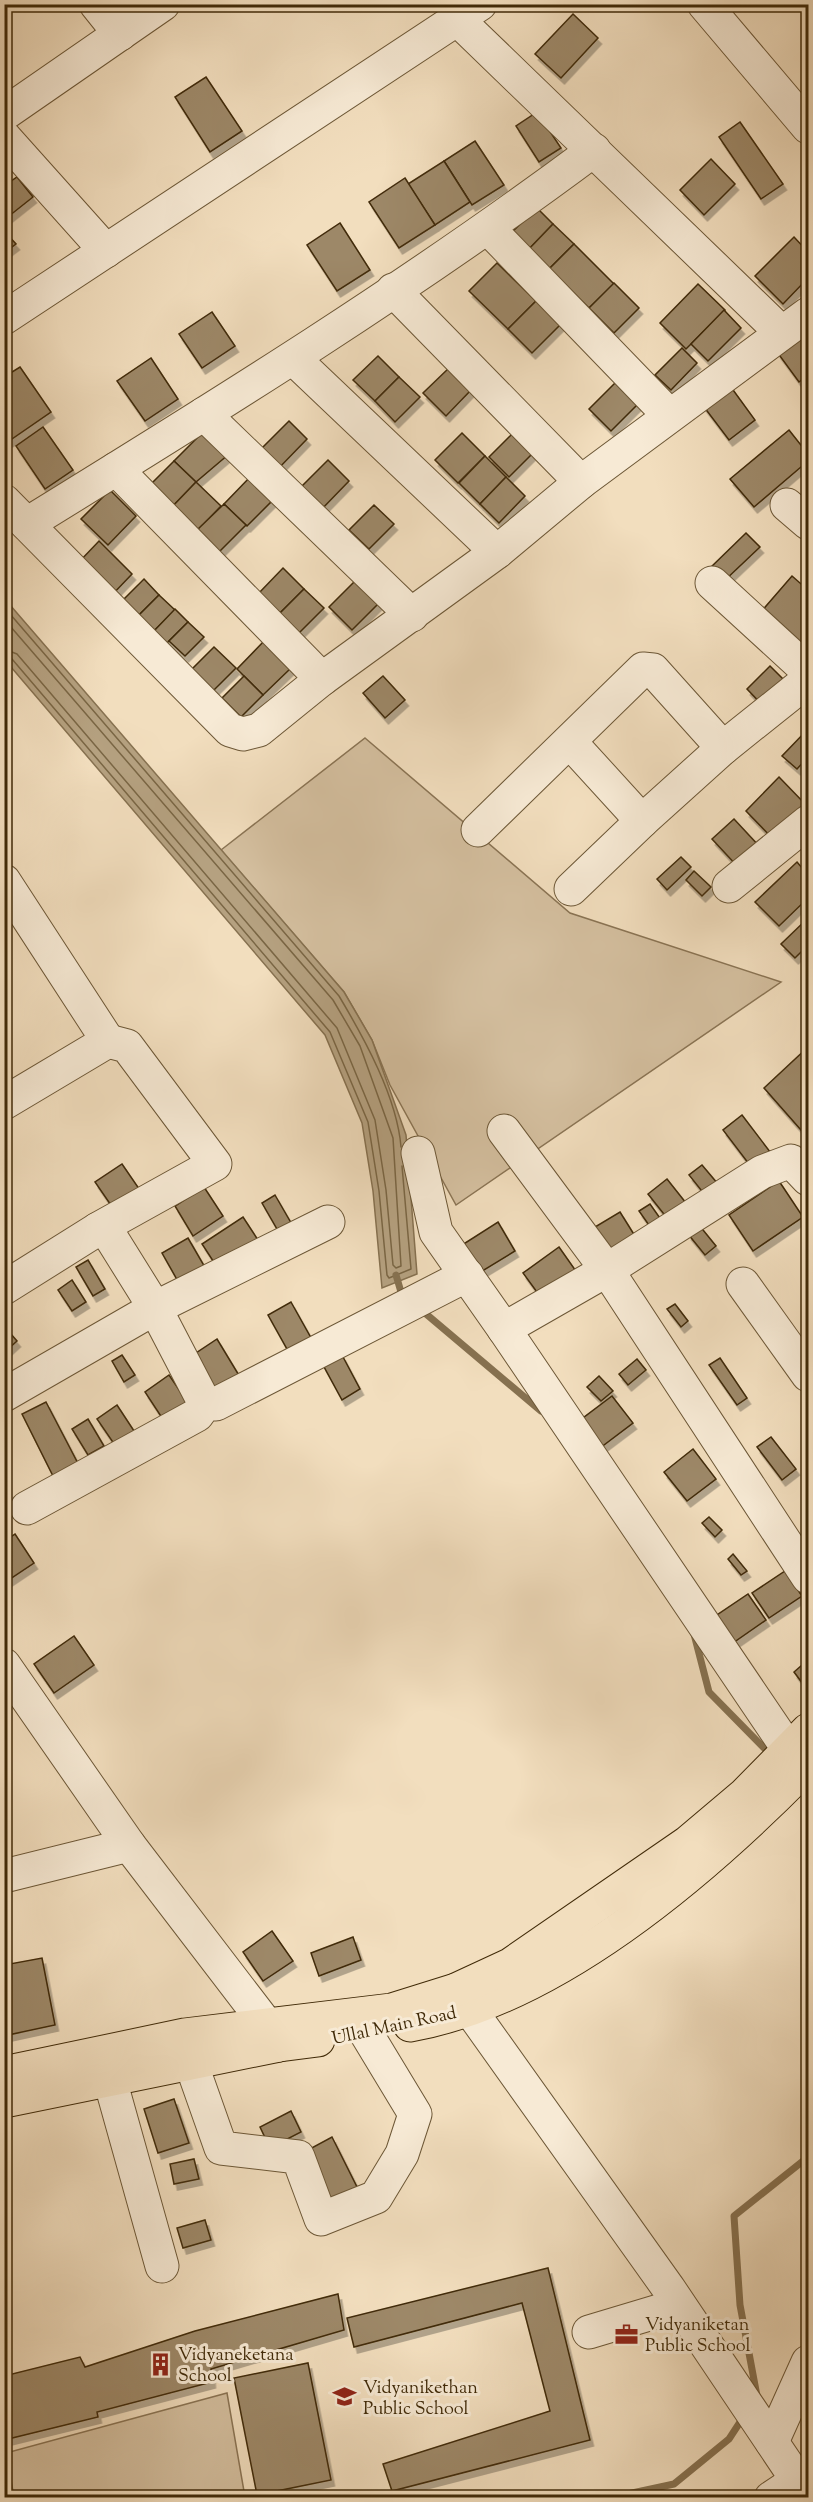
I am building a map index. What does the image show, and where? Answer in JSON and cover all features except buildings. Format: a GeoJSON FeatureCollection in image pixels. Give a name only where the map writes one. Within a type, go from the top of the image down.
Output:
{"type":"FeatureCollection","features":[{"type":"Feature","properties":{"kind":"main road","name":"Ullal Main Road"},"geometry":{"type":"LineString","coordinates":[[4,2073],[185,2035],[366,2033],[434,2021],[510,1965],[604,1903],[687,1844],[754,1803],[803,1754]]}},
{"type":"Feature","properties":{"kind":"main road","name":"Ullal Main Road"},"geometry":{"type":"LineString","coordinates":[[4,2101],[191,2063],[273,2034],[392,2010],[464,1999]]}},
{"type":"Feature","properties":{"kind":"street"},"geometry":{"type":"LineString","coordinates":[[96,4],[120,34]]}},
{"type":"Feature","properties":{"kind":"street"},"geometry":{"type":"LineString","coordinates":[[4,114],[163,4]]}},
{"type":"Feature","properties":{"kind":"street"},"geometry":{"type":"LineString","coordinates":[[704,4],[796,90],[808,127]]}},
{"type":"Feature","properties":{"kind":"street"},"geometry":{"type":"LineString","coordinates":[[8,309],[106,251],[469,12],[594,150],[781,332]]}},
{"type":"Feature","properties":{"kind":"street"},"geometry":{"type":"LineString","coordinates":[[4,137],[106,251]]}},
{"type":"Feature","properties":{"kind":"street"},"geometry":{"type":"LineString","coordinates":[[27,524],[294,358],[393,290],[489,229],[594,150]]}},
{"type":"Feature","properties":{"kind":"street"},"geometry":{"type":"LineString","coordinates":[[489,229],[669,416]]}},
{"type":"Feature","properties":{"kind":"street"},"geometry":{"type":"LineString","coordinates":[[393,290],[581,482]]}},
{"type":"Feature","properties":{"kind":"street"},"geometry":{"type":"LineString","coordinates":[[4,501],[230,730],[243,734],[259,730],[322,679],[497,552],[581,482],[808,314]]}},
{"type":"Feature","properties":{"kind":"street"},"geometry":{"type":"LineString","coordinates":[[294,358],[497,552]]}},
{"type":"Feature","properties":{"kind":"street"},"geometry":{"type":"LineString","coordinates":[[204,414],[411,615]]}},
{"type":"Feature","properties":{"kind":"street"},"geometry":{"type":"LineString","coordinates":[[116,469],[322,679]]}},
{"type":"Feature","properties":{"kind":"street"},"geometry":{"type":"LineString","coordinates":[[712,583],[808,671]]}},
{"type":"Feature","properties":{"kind":"street"},"geometry":{"type":"LineString","coordinates":[[478,830],[643,669],[652,670],[723,748]]}},
{"type":"Feature","properties":{"kind":"street"},"geometry":{"type":"LineString","coordinates":[[571,889],[723,748],[808,680]]}},
{"type":"Feature","properties":{"kind":"street"},"geometry":{"type":"LineString","coordinates":[[570,742],[642,821]]}},
{"type":"Feature","properties":{"kind":"street"},"geometry":{"type":"LineString","coordinates":[[729,886],[808,822]]}},
{"type":"Feature","properties":{"kind":"street"},"geometry":{"type":"LineString","coordinates":[[4,880],[108,1041],[128,1046],[215,1164],[98,1229],[4,1288]]}},
{"type":"Feature","properties":{"kind":"street"},"geometry":{"type":"LineString","coordinates":[[4,1103],[108,1041]]}},
{"type":"Feature","properties":{"kind":"street"},"geometry":{"type":"LineString","coordinates":[[504,1131],[607,1270],[808,1577]]}},
{"type":"Feature","properties":{"kind":"street"},"geometry":{"type":"LineString","coordinates":[[418,1153],[436,1232],[803,1754]]}},
{"type":"Feature","properties":{"kind":"street"},"geometry":{"type":"LineString","coordinates":[[504,1329],[607,1270],[762,1172],[791,1161],[808,1179]]}},
{"type":"Feature","properties":{"kind":"street"},"geometry":{"type":"LineString","coordinates":[[4,1395],[155,1308],[328,1221]]}},
{"type":"Feature","properties":{"kind":"street"},"geometry":{"type":"LineString","coordinates":[[98,1229],[109,1233],[155,1308],[205,1404]]}},
{"type":"Feature","properties":{"kind":"street"},"geometry":{"type":"LineString","coordinates":[[205,1404],[216,1404],[467,1275]]}},
{"type":"Feature","properties":{"kind":"street"},"geometry":{"type":"LineString","coordinates":[[743,1284],[808,1375]]}},
{"type":"Feature","properties":{"kind":"street"},"geometry":{"type":"LineString","coordinates":[[27,1508],[197,1415],[205,1404]]}},
{"type":"Feature","properties":{"kind":"street"},"geometry":{"type":"LineString","coordinates":[[4,1665],[129,1845],[273,2034]]}},
{"type":"Feature","properties":{"kind":"street"},"geometry":{"type":"LineString","coordinates":[[4,1876],[129,1845]]}},
{"type":"Feature","properties":{"kind":"street"},"geometry":{"type":"LineString","coordinates":[[464,1999],[736,2387],[765,2432],[793,2491]]}},
{"type":"Feature","properties":{"kind":"street"},"geometry":{"type":"LineString","coordinates":[[191,2063],[221,2148],[298,2157],[321,2219],[376,2197],[402,2154],[415,2114],[366,2033]]}},
{"type":"Feature","properties":{"kind":"street"},"geometry":{"type":"LineString","coordinates":[[110,2079],[162,2266]]}},
{"type":"Feature","properties":{"kind":"street"},"geometry":{"type":"LineString","coordinates":[[589,2332],[679,2305]]}},
{"type":"Feature","properties":{"kind":"street"},"geometry":{"type":"LineString","coordinates":[[765,2432],[808,2362]]}},
{"type":"Feature","properties":{"kind":"shaded area"},"geometry":{"type":"Polygon","coordinates":[[[365,738],[570,913],[781,982],[456,1205],[390,1085],[372,1040],[344,992],[221,850],[365,738]]]}},
{"type":"Feature","properties":{"kind":"shaded area"},"geometry":{"type":"Polygon","coordinates":[[[227,2393],[245,2497],[14,2497],[6,2453],[227,2393]]]}},
{"type":"Feature","properties":{"kind":"water"},"geometry":{"type":"Polygon","coordinates":[[[4,598],[344,992],[372,1040],[406,1135],[417,1274],[382,1288],[373,1191],[362,1123],[325,1035],[5,660],[4,598]]]}},
{"type":"Feature","properties":{"kind":"waterway"},"geometry":{"type":"LineString","coordinates":[[396,1275],[401,1292],[407,1297]]}},
{"type":"Feature","properties":{"kind":"waterway"},"geometry":{"type":"LineString","coordinates":[[419,1308],[541,1411]]}},
{"type":"Feature","properties":{"kind":"waterway"},"geometry":{"type":"LineString","coordinates":[[694,1634],[709,1692],[771,1755]]}},
{"type":"Feature","properties":{"kind":"waterway"},"geometry":{"type":"LineString","coordinates":[[757,2396],[740,2305],[734,2216],[808,2157]]}},
{"type":"Feature","properties":{"kind":"waterway"},"geometry":{"type":"LineString","coordinates":[[609,2498],[674,2484],[729,2439],[744,2416]]}},
{"type":"Feature","properties":{"kind":"place","name":"Vidyaniketan Public School"},"geometry":{"type":"Point","coordinates":[627,2334]}},
{"type":"Feature","properties":{"kind":"place","name":"Vidyaneketana School"},"geometry":{"type":"Point","coordinates":[160,2364]}},
{"type":"Feature","properties":{"kind":"place","name":"Vidyanikethan Public School"},"geometry":{"type":"Point","coordinates":[345,2397]}}]}
